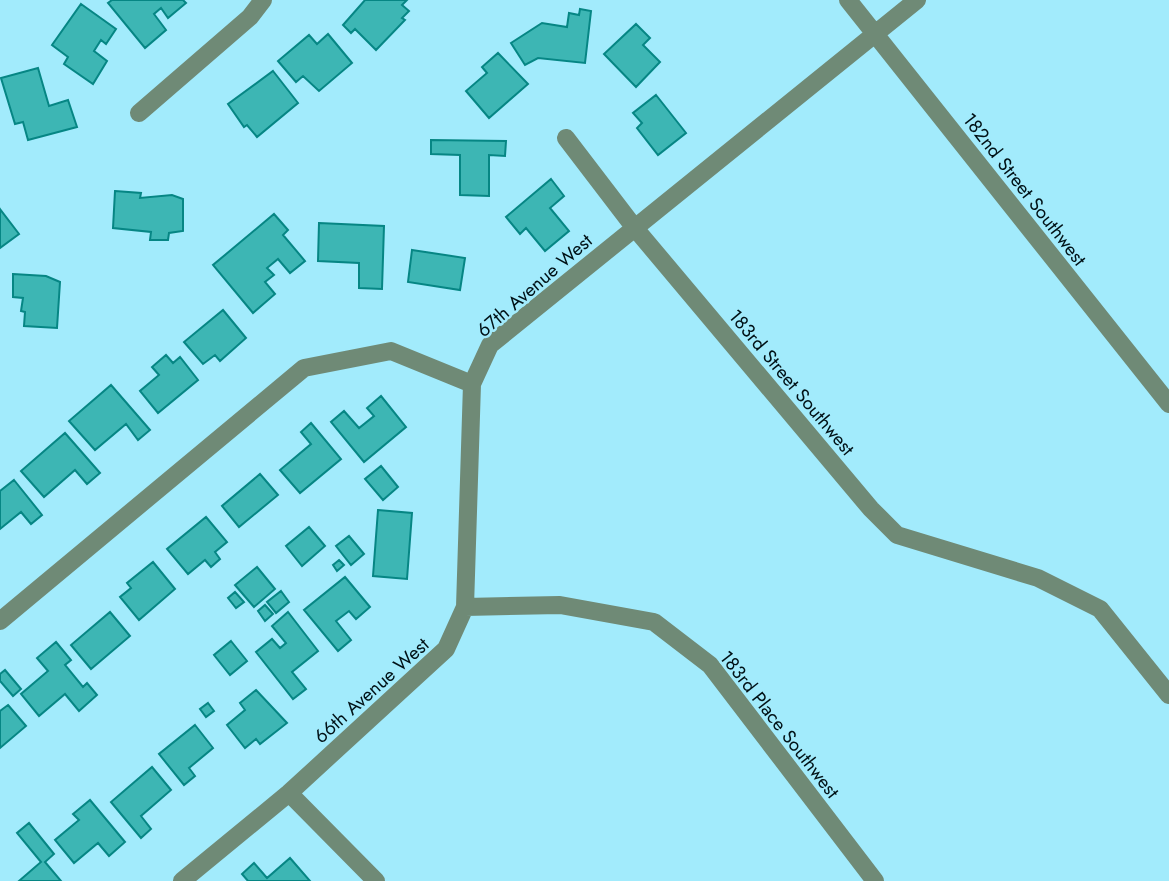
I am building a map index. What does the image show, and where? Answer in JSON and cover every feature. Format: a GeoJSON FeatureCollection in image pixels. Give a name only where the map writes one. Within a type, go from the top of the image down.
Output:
{"type":"FeatureCollection","features":[{"type":"Feature","properties":{"kind":"street"},"geometry":{"type":"LineString","coordinates":[[139,113],[250,17],[263,0]]}},
{"type":"Feature","properties":{"kind":"street","name":"182nd Street Southwest"},"geometry":{"type":"LineString","coordinates":[[848,0],[1169,404]]}},
{"type":"Feature","properties":{"kind":"street","name":"67th Avenue West"},"geometry":{"type":"LineString","coordinates":[[472,384],[490,345],[917,0]]}},
{"type":"Feature","properties":{"kind":"street","name":"183rd Street Southwest"},"geometry":{"type":"LineString","coordinates":[[566,138],[634,227],[871,509],[897,535],[1038,578],[1100,609],[1169,695]]}},
{"type":"Feature","properties":{"kind":"street"},"geometry":{"type":"LineString","coordinates":[[0,621],[303,368],[391,351],[472,384]]}},
{"type":"Feature","properties":{"kind":"street","name":"66th Avenue West"},"geometry":{"type":"LineString","coordinates":[[182,881],[289,793],[446,649],[466,607],[472,384]]}},
{"type":"Feature","properties":{"kind":"street","name":"183rd Place Southwest"},"geometry":{"type":"LineString","coordinates":[[466,607],[560,605],[654,622],[710,665],[875,881]]}},
{"type":"Feature","properties":{"kind":"street"},"geometry":{"type":"LineString","coordinates":[[289,793],[376,881]]}},
{"type":"Feature","properties":{"kind":"building"},"geometry":{"type":"Polygon","coordinates":[[[112,0],[183,0],[186,3],[168,18],[161,8],[154,14],[166,30],[145,48],[108,3],[112,0]]]}},
{"type":"Feature","properties":{"kind":"building"},"geometry":{"type":"Polygon","coordinates":[[[365,0],[407,0],[402,5],[409,11],[402,18],[405,20],[376,50],[355,29],[351,33],[343,25],[365,0]]]}},
{"type":"Feature","properties":{"kind":"building"},"geometry":{"type":"Polygon","coordinates":[[[81,4],[116,29],[106,44],[101,40],[94,51],[107,61],[93,84],[64,64],[68,57],[52,45],[81,4]]]}},
{"type":"Feature","properties":{"kind":"building"},"geometry":{"type":"Polygon","coordinates":[[[580,9],[591,11],[585,63],[538,58],[525,65],[511,43],[542,23],[567,27],[569,13],[579,15],[580,9]]]}},
{"type":"Feature","properties":{"kind":"building"},"geometry":{"type":"Polygon","coordinates":[[[636,24],[650,38],[643,45],[660,62],[636,87],[604,54],[636,24]]]}},
{"type":"Feature","properties":{"kind":"building"},"geometry":{"type":"Polygon","coordinates":[[[328,34],[352,63],[319,91],[303,76],[296,82],[278,61],[309,35],[317,44],[328,34]]]}},
{"type":"Feature","properties":{"kind":"building"},"geometry":{"type":"Polygon","coordinates":[[[498,53],[528,84],[489,118],[466,91],[487,73],[482,67],[498,53]]]}},
{"type":"Feature","properties":{"kind":"building"},"geometry":{"type":"Polygon","coordinates":[[[38,68],[49,106],[68,100],[77,127],[28,140],[23,122],[15,124],[1,78],[38,68]]]}},
{"type":"Feature","properties":{"kind":"building"},"geometry":{"type":"Polygon","coordinates":[[[273,71],[298,103],[257,137],[247,125],[244,127],[228,104],[273,71]]]}},
{"type":"Feature","properties":{"kind":"building"},"geometry":{"type":"Polygon","coordinates":[[[656,95],[686,133],[658,155],[637,128],[642,123],[633,113],[656,95]]]}},
{"type":"Feature","properties":{"kind":"building"},"geometry":{"type":"Polygon","coordinates":[[[431,140],[506,141],[505,156],[489,155],[489,196],[460,195],[460,155],[431,154],[431,140]]]}},
{"type":"Feature","properties":{"kind":"building"},"geometry":{"type":"Polygon","coordinates":[[[551,179],[564,196],[550,208],[569,231],[545,251],[526,228],[520,234],[506,217],[551,179]]]}},
{"type":"Feature","properties":{"kind":"building"},"geometry":{"type":"Polygon","coordinates":[[[115,191],[141,193],[140,198],[172,195],[183,199],[183,231],[169,233],[168,240],[150,240],[151,232],[113,228],[115,191]]]}},
{"type":"Feature","properties":{"kind":"building"},"geometry":{"type":"Polygon","coordinates":[[[0,209],[19,234],[0,248],[0,209]]]}},
{"type":"Feature","properties":{"kind":"building"},"geometry":{"type":"Polygon","coordinates":[[[274,214],[288,230],[283,235],[305,261],[290,273],[278,259],[267,268],[274,275],[265,282],[275,294],[253,313],[213,265],[274,214]]]}},
{"type":"Feature","properties":{"kind":"building"},"geometry":{"type":"Polygon","coordinates":[[[319,223],[384,226],[382,289],[359,288],[359,263],[318,261],[319,223]]]}},
{"type":"Feature","properties":{"kind":"building"},"geometry":{"type":"Polygon","coordinates":[[[412,250],[465,258],[460,290],[408,282],[412,250]]]}},
{"type":"Feature","properties":{"kind":"building"},"geometry":{"type":"Polygon","coordinates":[[[13,274],[46,276],[60,282],[57,328],[24,326],[25,312],[21,311],[23,298],[13,297],[13,274]]]}},
{"type":"Feature","properties":{"kind":"building"},"geometry":{"type":"Polygon","coordinates":[[[223,310],[246,338],[220,361],[215,355],[203,364],[184,342],[223,310]]]}},
{"type":"Feature","properties":{"kind":"building"},"geometry":{"type":"Polygon","coordinates":[[[166,355],[173,363],[180,357],[198,380],[158,413],[140,391],[159,375],[152,367],[166,355]]]}},
{"type":"Feature","properties":{"kind":"building"},"geometry":{"type":"Polygon","coordinates":[[[111,385],[150,430],[138,440],[126,424],[95,450],[69,421],[111,385]]]}},
{"type":"Feature","properties":{"kind":"building"},"geometry":{"type":"Polygon","coordinates":[[[381,396],[406,427],[364,462],[331,422],[344,411],[359,428],[374,416],[367,408],[381,396]]]}},
{"type":"Feature","properties":{"kind":"building"},"geometry":{"type":"Polygon","coordinates":[[[311,423],[341,459],[300,493],[280,470],[311,444],[301,432],[311,423]]]}},
{"type":"Feature","properties":{"kind":"building"},"geometry":{"type":"Polygon","coordinates":[[[65,433],[100,473],[87,484],[75,470],[44,497],[21,471],[65,433]]]}},
{"type":"Feature","properties":{"kind":"building"},"geometry":{"type":"Polygon","coordinates":[[[381,466],[398,487],[383,500],[365,479],[381,466]]]}},
{"type":"Feature","properties":{"kind":"building"},"geometry":{"type":"Polygon","coordinates":[[[260,474],[278,495],[239,527],[222,506],[260,474]]]}},
{"type":"Feature","properties":{"kind":"building"},"geometry":{"type":"Polygon","coordinates":[[[14,480],[42,515],[31,524],[21,512],[0,529],[0,491],[14,480]]]}},
{"type":"Feature","properties":{"kind":"building"},"geometry":{"type":"Polygon","coordinates":[[[378,510],[412,513],[407,579],[373,576],[378,510]]]}},
{"type":"Feature","properties":{"kind":"building"},"geometry":{"type":"Polygon","coordinates":[[[206,517],[227,542],[215,552],[220,559],[211,567],[205,560],[188,574],[167,549],[206,517]]]}},
{"type":"Feature","properties":{"kind":"building"},"geometry":{"type":"Polygon","coordinates":[[[309,527],[325,546],[302,566],[286,546],[309,527]]]}},
{"type":"Feature","properties":{"kind":"building"},"geometry":{"type":"Polygon","coordinates":[[[349,536],[364,554],[351,565],[336,546],[349,536]]]}},
{"type":"Feature","properties":{"kind":"building"},"geometry":{"type":"Polygon","coordinates":[[[339,560],[344,565],[337,571],[333,565],[339,560]]]}},
{"type":"Feature","properties":{"kind":"building"},"geometry":{"type":"Polygon","coordinates":[[[153,562],[175,589],[139,620],[120,597],[131,588],[127,583],[153,562]]]}},
{"type":"Feature","properties":{"kind":"building"},"geometry":{"type":"Polygon","coordinates":[[[257,567],[275,589],[254,607],[235,585],[257,567]]]}},
{"type":"Feature","properties":{"kind":"building"},"geometry":{"type":"Polygon","coordinates":[[[345,577],[370,607],[356,619],[349,611],[336,621],[351,640],[338,651],[304,610],[345,577]]]}},
{"type":"Feature","properties":{"kind":"building"},"geometry":{"type":"Polygon","coordinates":[[[281,591],[289,602],[276,613],[267,602],[281,591]]]}},
{"type":"Feature","properties":{"kind":"building"},"geometry":{"type":"Polygon","coordinates":[[[235,592],[244,602],[236,608],[228,598],[235,592]]]}},
{"type":"Feature","properties":{"kind":"building"},"geometry":{"type":"Polygon","coordinates":[[[265,605],[273,614],[265,621],[258,611],[265,605]]]}},
{"type":"Feature","properties":{"kind":"building"},"geometry":{"type":"Polygon","coordinates":[[[110,612],[130,636],[91,669],[71,645],[110,612]]]}},
{"type":"Feature","properties":{"kind":"building"},"geometry":{"type":"Polygon","coordinates":[[[288,612],[318,651],[292,672],[306,689],[293,699],[256,652],[272,639],[280,648],[286,643],[272,626],[288,612]]]}},
{"type":"Feature","properties":{"kind":"building"},"geometry":{"type":"Polygon","coordinates":[[[231,641],[247,661],[230,675],[214,655],[231,641]]]}},
{"type":"Feature","properties":{"kind":"building"},"geometry":{"type":"Polygon","coordinates":[[[56,642],[71,660],[65,665],[83,687],[87,683],[97,695],[79,711],[65,694],[39,716],[21,694],[48,671],[37,658],[56,642]]]}},
{"type":"Feature","properties":{"kind":"building"},"geometry":{"type":"Polygon","coordinates":[[[5,670],[21,689],[13,696],[0,681],[0,674],[5,670]]]}},
{"type":"Feature","properties":{"kind":"building"},"geometry":{"type":"Polygon","coordinates":[[[256,690],[287,723],[260,744],[256,739],[245,748],[227,725],[245,710],[240,703],[256,690]]]}},
{"type":"Feature","properties":{"kind":"building"},"geometry":{"type":"Polygon","coordinates":[[[208,703],[214,711],[206,717],[200,709],[208,703]]]}},
{"type":"Feature","properties":{"kind":"building"},"geometry":{"type":"Polygon","coordinates":[[[8,705],[26,726],[0,748],[0,711],[8,705]]]}},
{"type":"Feature","properties":{"kind":"building"},"geometry":{"type":"Polygon","coordinates":[[[195,725],[213,748],[189,768],[195,776],[184,785],[159,754],[195,725]]]}},
{"type":"Feature","properties":{"kind":"building"},"geometry":{"type":"Polygon","coordinates":[[[152,767],[171,790],[141,816],[151,829],[141,838],[111,802],[152,767]]]}},
{"type":"Feature","properties":{"kind":"building"},"geometry":{"type":"Polygon","coordinates":[[[90,800],[125,842],[109,856],[98,843],[74,863],[55,840],[79,820],[73,814],[90,800]]]}},
{"type":"Feature","properties":{"kind":"building"},"geometry":{"type":"Polygon","coordinates":[[[29,823],[54,854],[45,862],[61,881],[19,881],[41,862],[17,833],[29,823]]]}},
{"type":"Feature","properties":{"kind":"building"},"geometry":{"type":"Polygon","coordinates":[[[290,858],[310,881],[248,881],[242,874],[254,863],[267,878],[290,858]]]}}]}
